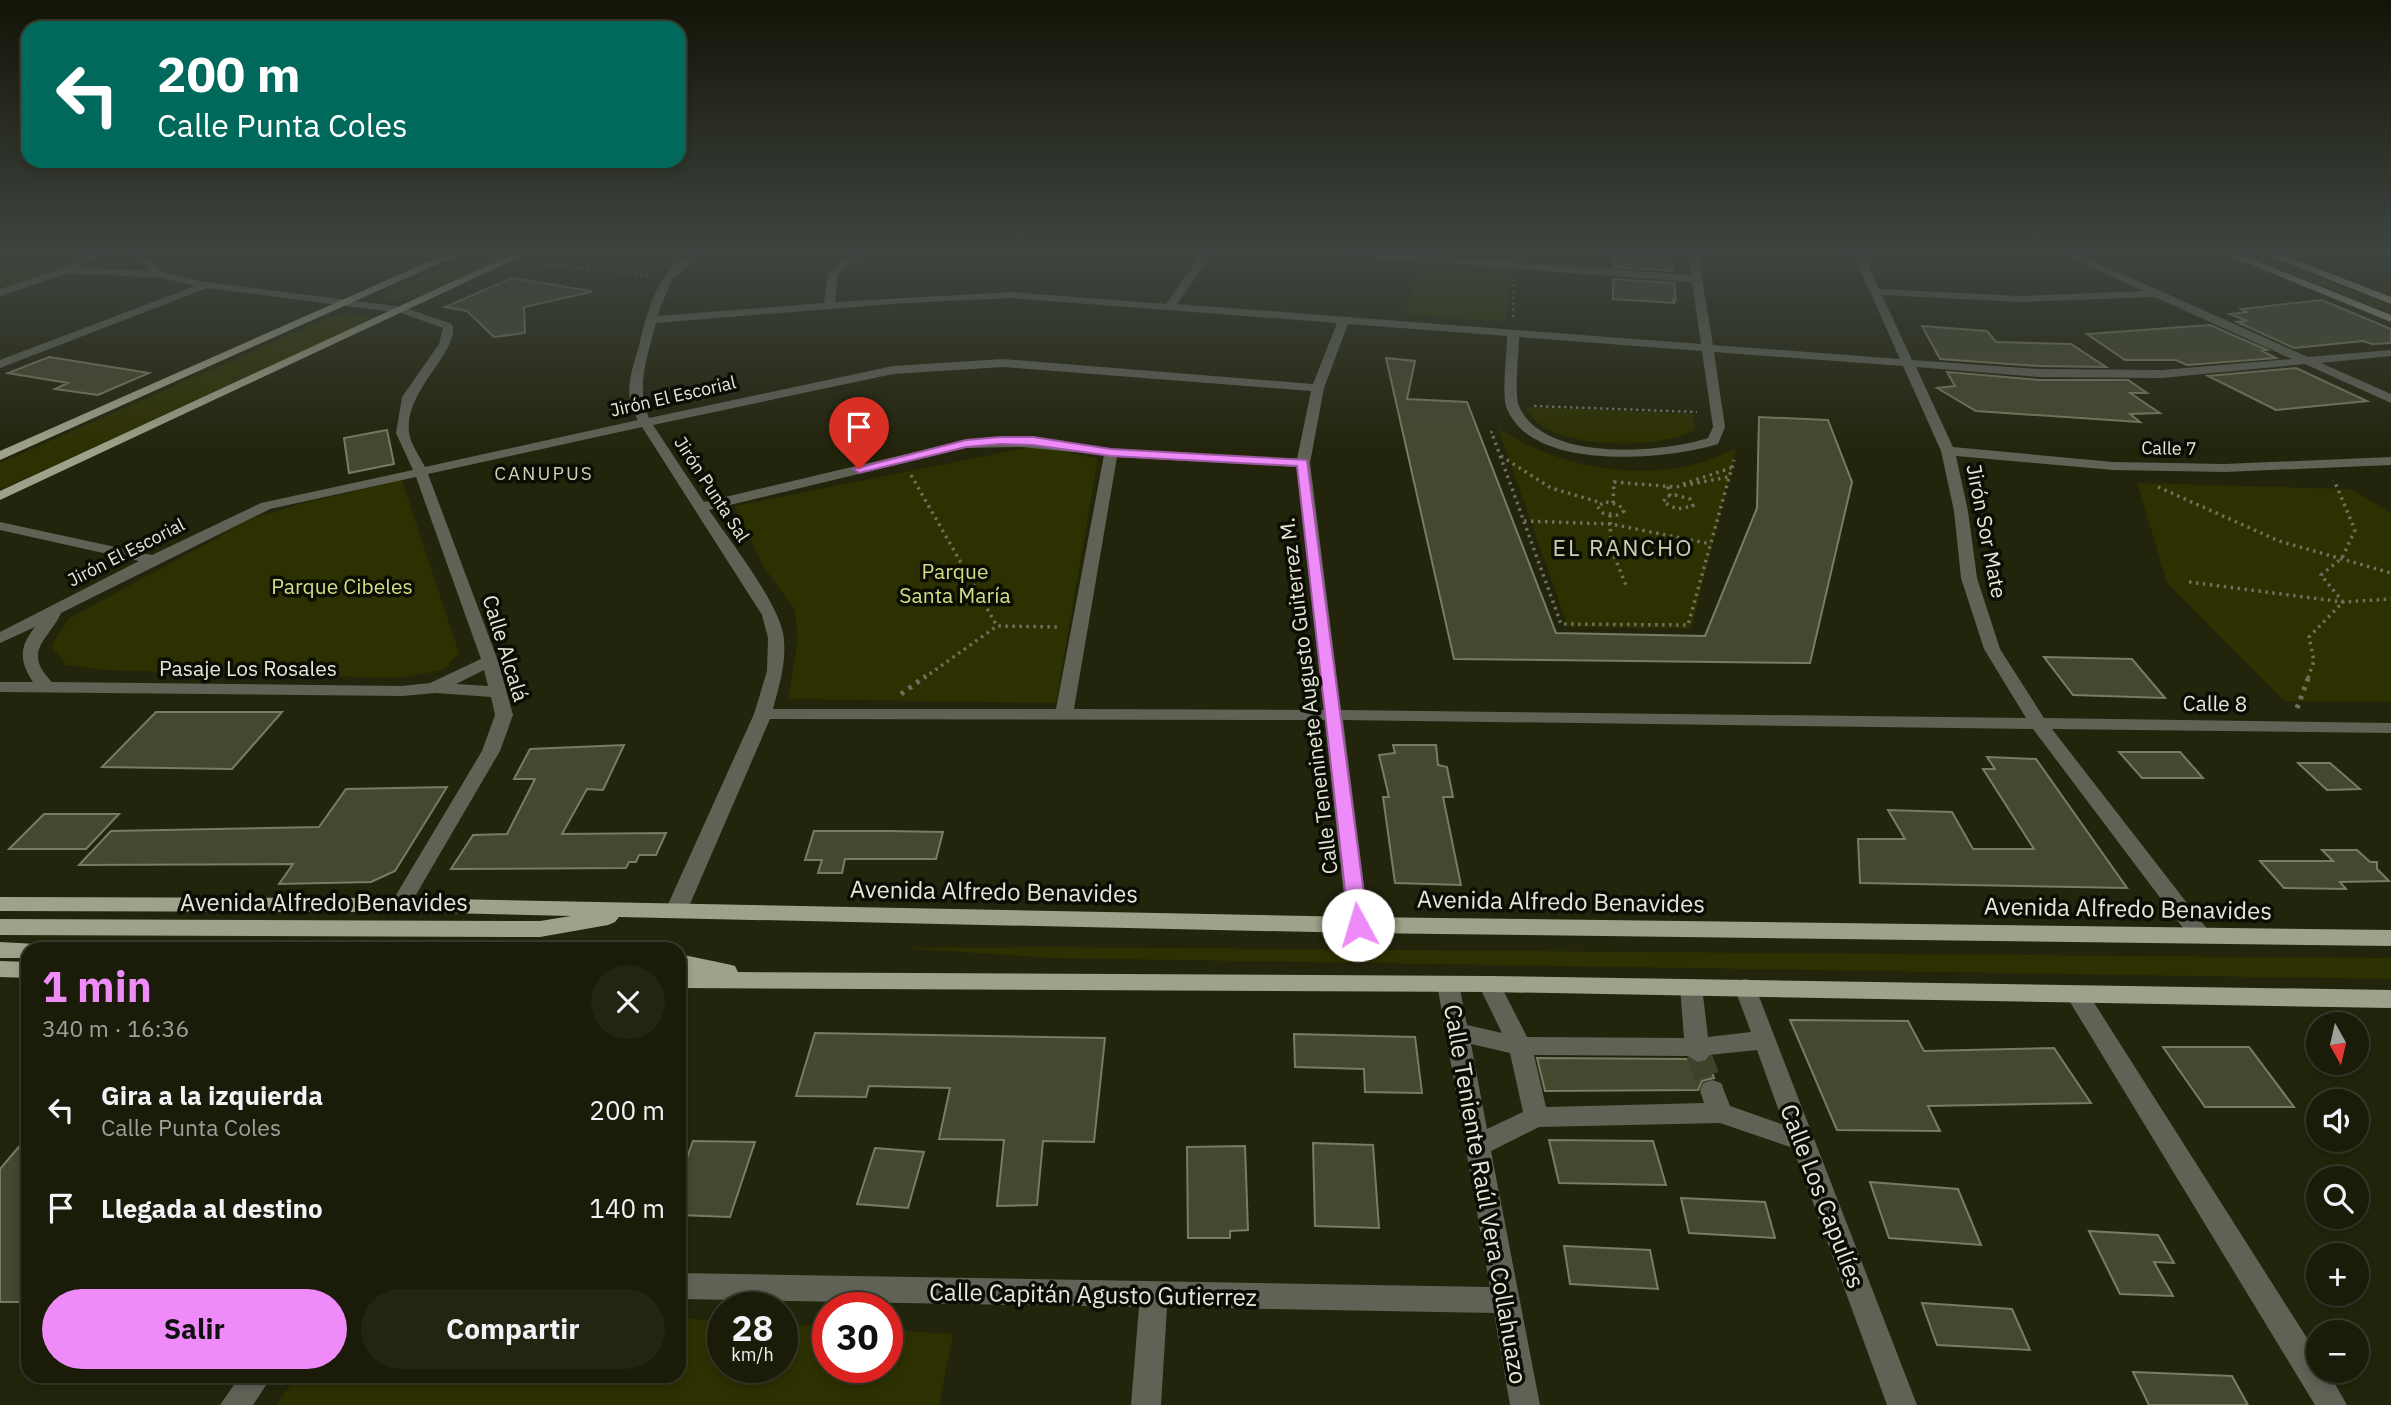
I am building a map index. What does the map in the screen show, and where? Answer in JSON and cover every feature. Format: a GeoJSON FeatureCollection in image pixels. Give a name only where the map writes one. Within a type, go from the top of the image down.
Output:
{"type":"FeatureCollection","features":[{"type":"Feature","properties":{"kind":"main road"},"geometry":{"type":"LineString","coordinates":[[0,456],[307,320]]}},
{"type":"Feature","properties":{"kind":"main road"},"geometry":{"type":"LineString","coordinates":[[0,496],[382,320]]}},
{"type":"Feature","properties":{"kind":"main road","name":"Avenida Alfredo Benavides"},"geometry":{"type":"LineString","coordinates":[[0,904],[400,905],[1358,925],[2391,939]]}},
{"type":"Feature","properties":{"kind":"main road","name":"Avenida Alfredo Benavides"},"geometry":{"type":"LineString","coordinates":[[0,926],[540,929],[646,910]]}},
{"type":"Feature","properties":{"kind":"main road"},"geometry":{"type":"LineString","coordinates":[[0,950],[21,950]]}},
{"type":"Feature","properties":{"kind":"main road"},"geometry":{"type":"LineString","coordinates":[[686,963],[761,979]]}},
{"type":"Feature","properties":{"kind":"main road"},"geometry":{"type":"LineString","coordinates":[[0,969],[21,970]]}},
{"type":"Feature","properties":{"kind":"main road"},"geometry":{"type":"LineString","coordinates":[[686,980],[1489,984],[1745,987],[2077,996],[2391,999]]}},
{"type":"Feature","properties":{"kind":"street"},"geometry":{"type":"LineString","coordinates":[[0,364],[116,320]]}},
{"type":"Feature","properties":{"kind":"street","name":"Calle Alcalá"},"geometry":{"type":"LineString","coordinates":[[400,905],[491,751],[504,715],[490,661],[420,470],[402,433],[408,397],[449,334],[448,326],[430,320]]}},
{"type":"Feature","properties":{"kind":"street"},"geometry":{"type":"LineString","coordinates":[[651,320],[657,320]]}},
{"type":"Feature","properties":{"kind":"street","name":"Jirón Punta Sal"},"geometry":{"type":"LineString","coordinates":[[651,320],[636,379],[636,401],[645,422],[770,615],[776,638],[775,671],[763,714],[676,911]]}},
{"type":"Feature","properties":{"kind":"street"},"geometry":{"type":"LineString","coordinates":[[1339,320],[2025,372],[2125,375],[2391,353]]}},
{"type":"Feature","properties":{"kind":"street","name":"Calle Teneninete Augusto Guiterrez M."},"geometry":{"type":"LineString","coordinates":[[1344,320],[1318,388],[1303,463],[1358,925]]}},
{"type":"Feature","properties":{"kind":"street"},"geometry":{"type":"LineString","coordinates":[[1513,334],[1512,405],[1524,422],[1546,438],[1581,448],[1631,454],[1674,452],[1713,441],[1719,427],[1703,320]]}},
{"type":"Feature","properties":{"kind":"street","name":"Jirón Sor Mate"},"geometry":{"type":"LineString","coordinates":[[1888,320],[1948,451],[1961,510],[1969,578],[1992,649],[2038,723],[2200,935]]}},
{"type":"Feature","properties":{"kind":"street"},"geometry":{"type":"LineString","coordinates":[[2215,320],[2391,399]]}},
{"type":"Feature","properties":{"kind":"street","name":"Jirón El Escorial"},"geometry":{"type":"LineString","coordinates":[[0,638],[266,506],[824,383],[893,370],[947,365],[1049,366],[1318,388]]}},
{"type":"Feature","properties":{"kind":"street"},"geometry":{"type":"LineString","coordinates":[[702,507],[966,444],[1000,441],[1033,441],[1111,453],[1303,463]]}},
{"type":"Feature","properties":{"kind":"street","name":"Calle 7"},"geometry":{"type":"LineString","coordinates":[[1948,451],[2113,466],[2328,466],[2391,461]]}},
{"type":"Feature","properties":{"kind":"street"},"geometry":{"type":"LineString","coordinates":[[1064,714],[1111,453]]}},
{"type":"Feature","properties":{"kind":"street"},"geometry":{"type":"LineString","coordinates":[[0,526],[153,560]]}},
{"type":"Feature","properties":{"kind":"street","name":"Jirón El Escorial"},"geometry":{"type":"LineString","coordinates":[[49,689],[34,676],[28,654],[36,636],[63,606]]}},
{"type":"Feature","properties":{"kind":"street","name":"Pasaje Los Rosales"},"geometry":{"type":"LineString","coordinates":[[0,687],[402,691],[434,688],[490,661]]}},
{"type":"Feature","properties":{"kind":"street"},"geometry":{"type":"LineString","coordinates":[[434,688],[498,692]]}},
{"type":"Feature","properties":{"kind":"street","name":"Calle 8"},"geometry":{"type":"LineString","coordinates":[[763,714],[1335,715],[2391,728]]}},
{"type":"Feature","properties":{"kind":"street","name":"Calle Teniente Raúl Vera Collahuazo"},"geometry":{"type":"LineString","coordinates":[[1448,984],[1525,1405]]}},
{"type":"Feature","properties":{"kind":"street"},"geometry":{"type":"LineString","coordinates":[[1489,984],[1520,1046],[1536,1117]]}},
{"type":"Feature","properties":{"kind":"street"},"geometry":{"type":"LineString","coordinates":[[1691,987],[1697,1050]]}},
{"type":"Feature","properties":{"kind":"street","name":"Calle Los Capulíes"},"geometry":{"type":"LineString","coordinates":[[1745,987],[1902,1405]]}},
{"type":"Feature","properties":{"kind":"street"},"geometry":{"type":"LineString","coordinates":[[2077,996],[2332,1405]]}},
{"type":"Feature","properties":{"kind":"street"},"geometry":{"type":"LineString","coordinates":[[1457,1032],[1520,1046],[1697,1050],[1765,1040]]}},
{"type":"Feature","properties":{"kind":"street"},"geometry":{"type":"LineString","coordinates":[[1479,1145],[1536,1117],[1716,1102],[1802,1141]]}},
{"type":"Feature","properties":{"kind":"street","name":"Calle Capitán Agusto Gutierrez"},"geometry":{"type":"LineString","coordinates":[[686,1286],[1507,1300]]}},
{"type":"Feature","properties":{"kind":"street"},"geometry":{"type":"LineString","coordinates":[[1146,1405],[1154,1296]]}},
{"type":"Feature","properties":{"kind":"street"},"geometry":{"type":"LineString","coordinates":[[235,1405],[252,1383]]}},
{"type":"Feature","properties":{"kind":"path"},"geometry":{"type":"LineString","coordinates":[[1513,320],[1513,334]]}},
{"type":"Feature","properties":{"kind":"path"},"geometry":{"type":"LineString","coordinates":[[1512,405],[1718,413]]}},
{"type":"Feature","properties":{"kind":"path"},"geometry":{"type":"LineString","coordinates":[[1491,432],[1562,624],[1688,625],[1734,460]]}},
{"type":"Feature","properties":{"kind":"path"},"geometry":{"type":"LineString","coordinates":[[1500,456],[1551,488],[1602,503],[1613,503],[1624,511],[1610,515],[1598,510],[1597,506],[1602,503]]}},
{"type":"Feature","properties":{"kind":"path"},"geometry":{"type":"LineString","coordinates":[[902,459],[997,626]]}},
{"type":"Feature","properties":{"kind":"path"},"geometry":{"type":"LineString","coordinates":[[2113,466],[2280,541],[2391,573]]}},
{"type":"Feature","properties":{"kind":"path"},"geometry":{"type":"LineString","coordinates":[[2328,466],[2355,530],[2342,558],[2320,575],[2343,602]]}},
{"type":"Feature","properties":{"kind":"path"},"geometry":{"type":"LineString","coordinates":[[1668,488],[1732,468]]}},
{"type":"Feature","properties":{"kind":"path"},"geometry":{"type":"LineString","coordinates":[[1613,503],[1614,482],[1668,488],[1707,484],[1729,477]]}},
{"type":"Feature","properties":{"kind":"path"},"geometry":{"type":"LineString","coordinates":[[1668,488],[1670,496]]}},
{"type":"Feature","properties":{"kind":"path"},"geometry":{"type":"LineString","coordinates":[[1670,496],[1690,499],[1693,506],[1682,510],[1668,506],[1663,500],[1670,496]]}},
{"type":"Feature","properties":{"kind":"path"},"geometry":{"type":"LineString","coordinates":[[1610,515],[1611,548],[1627,588]]}},
{"type":"Feature","properties":{"kind":"path"},"geometry":{"type":"LineString","coordinates":[[1524,521],[1611,524],[1711,544]]}},
{"type":"Feature","properties":{"kind":"path"},"geometry":{"type":"LineString","coordinates":[[2189,582],[2343,602],[2391,600]]}},
{"type":"Feature","properties":{"kind":"path"},"geometry":{"type":"LineString","coordinates":[[2291,726],[2314,661],[2309,637],[2343,602]]}},
{"type":"Feature","properties":{"kind":"path"},"geometry":{"type":"LineString","coordinates":[[872,714],[997,626],[1078,627]]}},
{"type":"Feature","properties":{"kind":"green space"},"geometry":{"type":"Polygon","coordinates":[[[324,320],[369,321],[0,490],[0,463],[324,320]]]}},
{"type":"Feature","properties":{"kind":"green space"},"geometry":{"type":"Polygon","coordinates":[[[1475,320],[1506,320],[1506,322],[1475,320]]]}},
{"type":"Feature","properties":{"kind":"green space"},"geometry":{"type":"Polygon","coordinates":[[[1526,407],[1693,414],[1695,429],[1657,441],[1604,443],[1554,432],[1536,421],[1526,407]]]}},
{"type":"Feature","properties":{"kind":"green space"},"geometry":{"type":"Polygon","coordinates":[[[1498,428],[1553,455],[1616,469],[1648,471],[1679,468],[1709,460],[1737,447],[1691,629],[1568,627],[1498,428]]]}},
{"type":"Feature","properties":{"kind":"green space","name":"Parque Santa María"},"geometry":{"type":"Polygon","coordinates":[[[1040,445],[1098,459],[1056,703],[788,699],[798,640],[795,610],[763,566],[735,506],[1040,445]]]}},
{"type":"Feature","properties":{"kind":"green space","name":"Parque Cibeles"},"geometry":{"type":"Polygon","coordinates":[[[402,480],[459,653],[443,670],[398,678],[102,670],[66,665],[51,646],[68,619],[251,519],[300,504],[402,480]]]}},
{"type":"Feature","properties":{"kind":"green space"},"geometry":{"type":"Polygon","coordinates":[[[2137,483],[2351,489],[2391,513],[2391,702],[2284,701],[2167,583],[2137,483]]]}},
{"type":"Feature","properties":{"kind":"green space"},"geometry":{"type":"Polygon","coordinates":[[[902,948],[2391,958],[2391,979],[1050,958],[902,948]]]}},
{"type":"Feature","properties":{"kind":"green space"},"geometry":{"type":"Polygon","coordinates":[[[686,1318],[707,1320],[707,1383],[798,1383],[798,1325],[812,1326],[812,1383],[903,1383],[903,1331],[953,1334],[939,1405],[276,1405],[292,1383],[686,1383],[686,1318]]]}},
{"type":"Feature","properties":{"kind":"building"},"geometry":{"type":"Polygon","coordinates":[[[476,320],[524,320],[525,333],[494,337],[476,320]]]}},
{"type":"Feature","properties":{"kind":"building"},"geometry":{"type":"Polygon","coordinates":[[[2244,320],[2369,320],[2391,329],[2391,343],[2372,344],[2363,341],[2294,348],[2237,322],[2247,321],[2244,320]]]}},
{"type":"Feature","properties":{"kind":"building"},"geometry":{"type":"Polygon","coordinates":[[[2210,325],[2267,350],[2262,351],[2276,358],[2187,365],[2176,360],[2125,360],[2087,334],[2210,325]]]}},
{"type":"Feature","properties":{"kind":"building"},"geometry":{"type":"Polygon","coordinates":[[[1922,326],[1987,331],[1996,342],[2071,344],[2106,367],[2039,366],[1940,359],[1922,326]]]}},
{"type":"Feature","properties":{"kind":"building"},"geometry":{"type":"Polygon","coordinates":[[[49,357],[149,373],[98,395],[55,389],[68,383],[8,373],[49,357]]]}},
{"type":"Feature","properties":{"kind":"building"},"geometry":{"type":"Polygon","coordinates":[[[1386,358],[1415,361],[1407,399],[1467,402],[1556,633],[1705,636],[1757,508],[1759,417],[1828,420],[1852,482],[1810,663],[1454,659],[1386,358]]]}},
{"type":"Feature","properties":{"kind":"building"},"geometry":{"type":"Polygon","coordinates":[[[2296,368],[2367,401],[2276,410],[2208,376],[2296,368]]]}},
{"type":"Feature","properties":{"kind":"building"},"geometry":{"type":"Polygon","coordinates":[[[1947,372],[2039,380],[2128,380],[2147,393],[2130,393],[2160,413],[2130,414],[2140,422],[1976,411],[1937,388],[1955,386],[1947,372]]]}},
{"type":"Feature","properties":{"kind":"building"},"geometry":{"type":"Polygon","coordinates":[[[387,430],[394,464],[349,473],[344,438],[387,430]]]}},
{"type":"Feature","properties":{"kind":"building"},"geometry":{"type":"Polygon","coordinates":[[[2044,657],[2132,659],[2165,698],[2073,695],[2044,657]]]}},
{"type":"Feature","properties":{"kind":"building"},"geometry":{"type":"Polygon","coordinates":[[[156,712],[282,712],[232,769],[102,767],[156,712]]]}},
{"type":"Feature","properties":{"kind":"building"},"geometry":{"type":"Polygon","coordinates":[[[624,745],[603,790],[587,789],[562,834],[666,833],[656,855],[639,855],[636,862],[629,862],[626,868],[451,869],[473,835],[507,834],[535,779],[514,779],[530,749],[624,745]]]}},
{"type":"Feature","properties":{"kind":"building"},"geometry":{"type":"Polygon","coordinates":[[[1393,745],[1436,745],[1438,765],[1447,767],[1453,797],[1443,797],[1461,885],[1395,883],[1383,797],[1389,797],[1379,755],[1395,753],[1393,745]]]}},
{"type":"Feature","properties":{"kind":"building"},"geometry":{"type":"Polygon","coordinates":[[[2119,752],[2180,752],[2203,778],[2142,778],[2119,752]]]}},
{"type":"Feature","properties":{"kind":"building"},"geometry":{"type":"Polygon","coordinates":[[[1987,757],[2036,759],[2127,888],[1860,883],[1858,839],[1905,839],[1888,810],[1952,812],[1973,849],[2034,849],[1983,769],[1995,769],[1987,757]]]}},
{"type":"Feature","properties":{"kind":"building"},"geometry":{"type":"Polygon","coordinates":[[[2298,763],[2330,763],[2360,789],[2327,790],[2298,763]]]}},
{"type":"Feature","properties":{"kind":"building"},"geometry":{"type":"Polygon","coordinates":[[[447,787],[395,871],[371,882],[279,884],[293,864],[79,865],[111,831],[319,827],[346,789],[447,787]]]}},
{"type":"Feature","properties":{"kind":"building"},"geometry":{"type":"Polygon","coordinates":[[[44,814],[119,814],[86,849],[9,849],[44,814]]]}},
{"type":"Feature","properties":{"kind":"building"},"geometry":{"type":"Polygon","coordinates":[[[814,831],[943,832],[936,859],[845,859],[842,873],[818,873],[822,860],[805,860],[814,831]]]}},
{"type":"Feature","properties":{"kind":"building"},"geometry":{"type":"Polygon","coordinates":[[[2322,850],[2357,850],[2370,862],[2377,862],[2377,869],[2389,881],[2340,882],[2346,889],[2284,888],[2260,861],[2333,861],[2322,850]]]}},
{"type":"Feature","properties":{"kind":"building"},"geometry":{"type":"Polygon","coordinates":[[[1790,1020],[1908,1021],[1924,1051],[2054,1048],[2091,1103],[1928,1106],[1940,1131],[1837,1130],[1790,1020]]]}},
{"type":"Feature","properties":{"kind":"building"},"geometry":{"type":"Polygon","coordinates":[[[815,1033],[1105,1038],[1094,1142],[1043,1141],[1037,1205],[997,1206],[1004,1140],[939,1139],[950,1088],[869,1086],[866,1097],[796,1096],[815,1033]]]}},
{"type":"Feature","properties":{"kind":"building"},"geometry":{"type":"Polygon","coordinates":[[[1294,1034],[1415,1037],[1422,1093],[1365,1092],[1364,1069],[1295,1067],[1294,1034]]]}},
{"type":"Feature","properties":{"kind":"building"},"geometry":{"type":"Polygon","coordinates":[[[2163,1047],[2249,1047],[2294,1107],[2205,1107],[2163,1047]]]}},
{"type":"Feature","properties":{"kind":"building"},"geometry":{"type":"Polygon","coordinates":[[[1537,1058],[1687,1059],[1699,1065],[1708,1061],[1714,1078],[1702,1081],[1698,1090],[1545,1091],[1537,1058]]]}},
{"type":"Feature","properties":{"kind":"building"},"geometry":{"type":"Polygon","coordinates":[[[1549,1140],[1653,1141],[1666,1185],[1559,1183],[1549,1140]]]}},
{"type":"Feature","properties":{"kind":"building"},"geometry":{"type":"Polygon","coordinates":[[[693,1141],[755,1142],[730,1217],[686,1215],[686,1160],[693,1141]]]}},
{"type":"Feature","properties":{"kind":"building"},"geometry":{"type":"Polygon","coordinates":[[[1313,1143],[1373,1145],[1379,1228],[1315,1226],[1313,1143]]]}},
{"type":"Feature","properties":{"kind":"building"},"geometry":{"type":"Polygon","coordinates":[[[21,1144],[21,1302],[0,1302],[0,1169],[21,1144]]]}},
{"type":"Feature","properties":{"kind":"building"},"geometry":{"type":"Polygon","coordinates":[[[1245,1146],[1248,1230],[1230,1231],[1230,1238],[1188,1238],[1187,1147],[1245,1146]]]}},
{"type":"Feature","properties":{"kind":"building"},"geometry":{"type":"Polygon","coordinates":[[[875,1148],[924,1152],[908,1208],[857,1204],[875,1148]]]}},
{"type":"Feature","properties":{"kind":"building"},"geometry":{"type":"Polygon","coordinates":[[[1870,1182],[1958,1189],[1981,1245],[1889,1238],[1870,1182]]]}},
{"type":"Feature","properties":{"kind":"building"},"geometry":{"type":"Polygon","coordinates":[[[1681,1198],[1765,1202],[1775,1238],[1689,1233],[1681,1198]]]}},
{"type":"Feature","properties":{"kind":"building"},"geometry":{"type":"Polygon","coordinates":[[[2089,1231],[2158,1235],[2174,1263],[2154,1262],[2173,1296],[2120,1294],[2089,1231]]]}},
{"type":"Feature","properties":{"kind":"building"},"geometry":{"type":"Polygon","coordinates":[[[1564,1246],[1650,1250],[1658,1289],[1570,1284],[1564,1246]]]}},
{"type":"Feature","properties":{"kind":"building"},"geometry":{"type":"Polygon","coordinates":[[[1922,1303],[2012,1309],[2030,1350],[1937,1345],[1922,1303]]]}},
{"type":"Feature","properties":{"kind":"building"},"geometry":{"type":"Polygon","coordinates":[[[2133,1372],[2232,1376],[2248,1405],[2149,1405],[2133,1372]]]}},
{"type":"Feature","properties":{"kind":"tunnel"},"geometry":{"type":"LineString","coordinates":[[1698,1053],[1712,1090]]}},
{"type":"Feature","properties":{"kind":"district","name":"CANUPUS"},"geometry":{"type":"Point","coordinates":[544,473]}},
{"type":"Feature","properties":{"kind":"district","name":"EL RANCHO"},"geometry":{"type":"Point","coordinates":[1623,547]}},
{"type":"Feature","properties":{"kind":"route"},"geometry":{"type":"LineString","coordinates":[[859,469],[966,444],[1000,441],[1063,444],[1111,453],[1303,463],[1358,925]]}}]}
